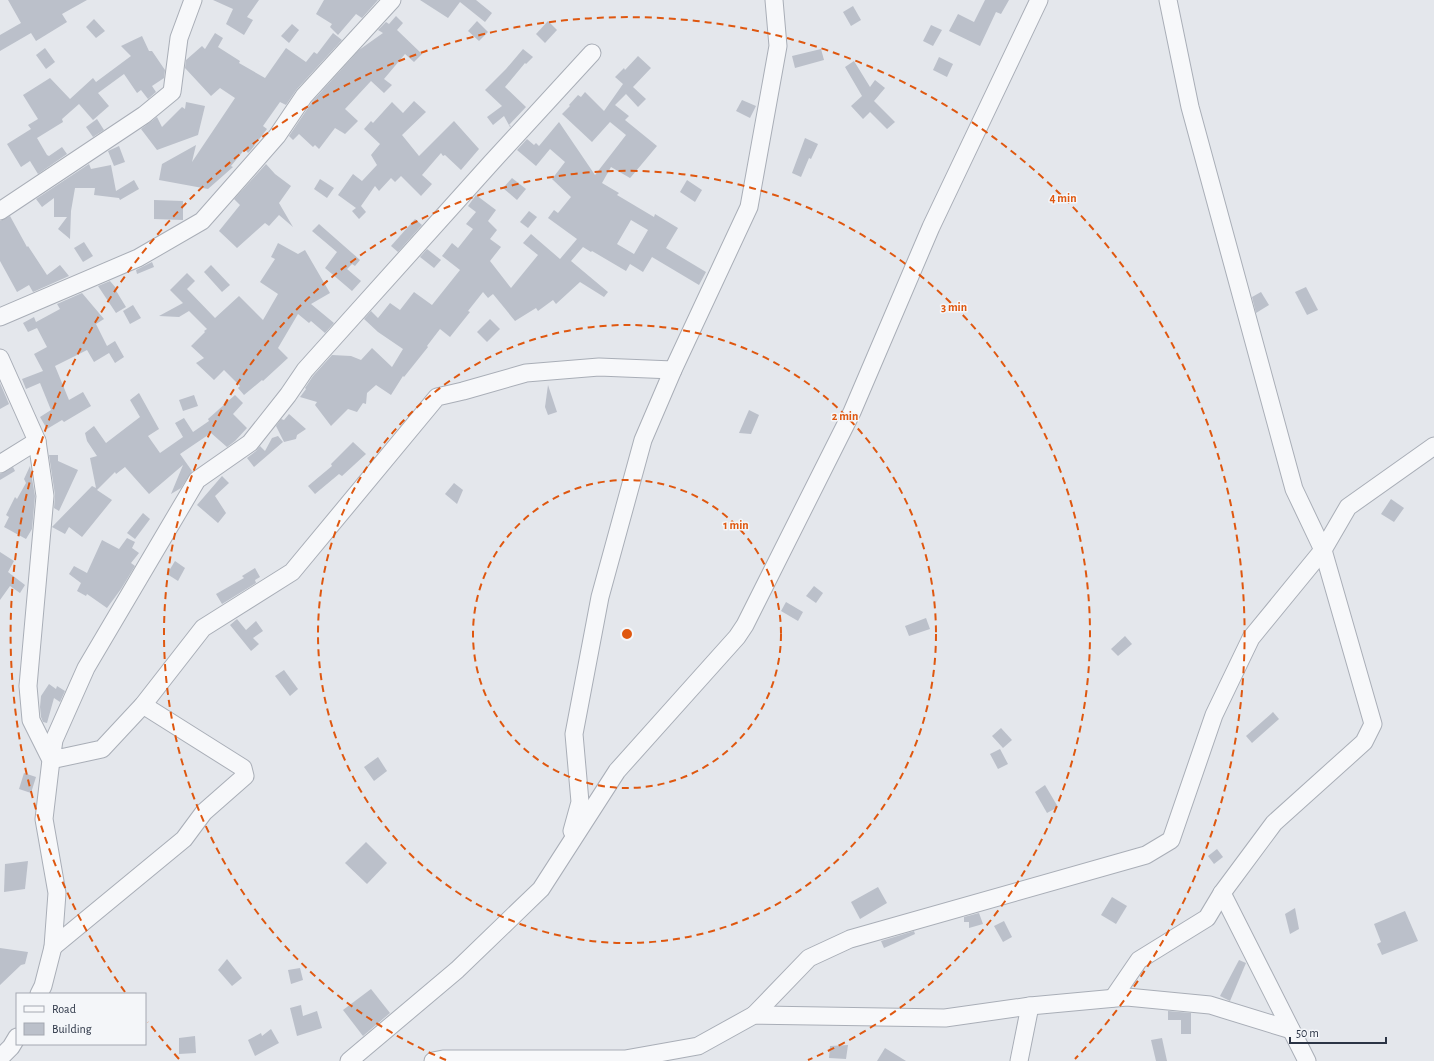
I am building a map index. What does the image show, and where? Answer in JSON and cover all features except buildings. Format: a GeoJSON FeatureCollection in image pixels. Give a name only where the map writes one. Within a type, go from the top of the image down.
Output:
{"type":"FeatureCollection","features":[{"type":"Feature","properties":{"kind":"street"},"geometry":{"type":"LineString","coordinates":[[0,211],[144,115],[172,92],[180,38],[192,0]]}},
{"type":"Feature","properties":{"kind":"street"},"geometry":{"type":"LineString","coordinates":[[0,317],[138,258],[202,221],[277,136],[304,96],[392,0]]}},
{"type":"Feature","properties":{"kind":"street"},"geometry":{"type":"LineString","coordinates":[[568,846],[580,802],[574,734],[600,597],[643,440],[673,370],[750,208],[778,46],[774,0]]}},
{"type":"Feature","properties":{"kind":"street"},"geometry":{"type":"LineString","coordinates":[[349,1061],[456,970],[541,889],[617,771],[737,637],[745,625],[852,412],[931,227],[1039,0]]}},
{"type":"Feature","properties":{"kind":"street"},"geometry":{"type":"LineString","coordinates":[[1113,998],[1139,960],[1207,918],[1222,893],[1274,823],[1364,742],[1373,724],[1323,550],[1294,489],[1190,107],[1168,0]]}},
{"type":"Feature","properties":{"kind":"street"},"geometry":{"type":"LineString","coordinates":[[40,993],[43,986],[53,947],[57,894],[44,819],[51,760],[54,740],[86,668],[197,480],[250,443],[288,395],[305,370],[592,53]]}},
{"type":"Feature","properties":{"kind":"street"},"geometry":{"type":"LineString","coordinates":[[0,358],[37,441],[45,496],[28,686],[31,720],[51,760]]}},
{"type":"Feature","properties":{"kind":"street"},"geometry":{"type":"LineString","coordinates":[[51,760],[102,749],[143,705],[203,628],[292,572],[438,397],[526,373],[599,367],[673,370]]}},
{"type":"Feature","properties":{"kind":"street"},"geometry":{"type":"LineString","coordinates":[[0,464],[37,441]]}},
{"type":"Feature","properties":{"kind":"street"},"geometry":{"type":"LineString","coordinates":[[433,1061],[443,1059],[625,1059],[698,1046],[754,1014],[809,958],[850,938],[1146,855],[1171,840],[1214,715],[1251,638],[1323,550],[1348,507],[1434,446]]}},
{"type":"Feature","properties":{"kind":"street"},"geometry":{"type":"LineString","coordinates":[[53,947],[184,838],[204,812],[245,776],[243,768],[143,705]]}},
{"type":"Feature","properties":{"kind":"street"},"geometry":{"type":"LineString","coordinates":[[1222,893],[1307,1061]]}},
{"type":"Feature","properties":{"kind":"street"},"geometry":{"type":"LineString","coordinates":[[754,1014],[945,1018],[1030,1006],[1127,997],[1210,1005],[1291,1030]]}},
{"type":"Feature","properties":{"kind":"street"},"geometry":{"type":"LineString","coordinates":[[1019,1061],[1030,1006]]}},
{"type":"Feature","properties":{"kind":"street"},"geometry":{"type":"LineString","coordinates":[[0,1058],[11,1047],[16,1039]]}}]}
